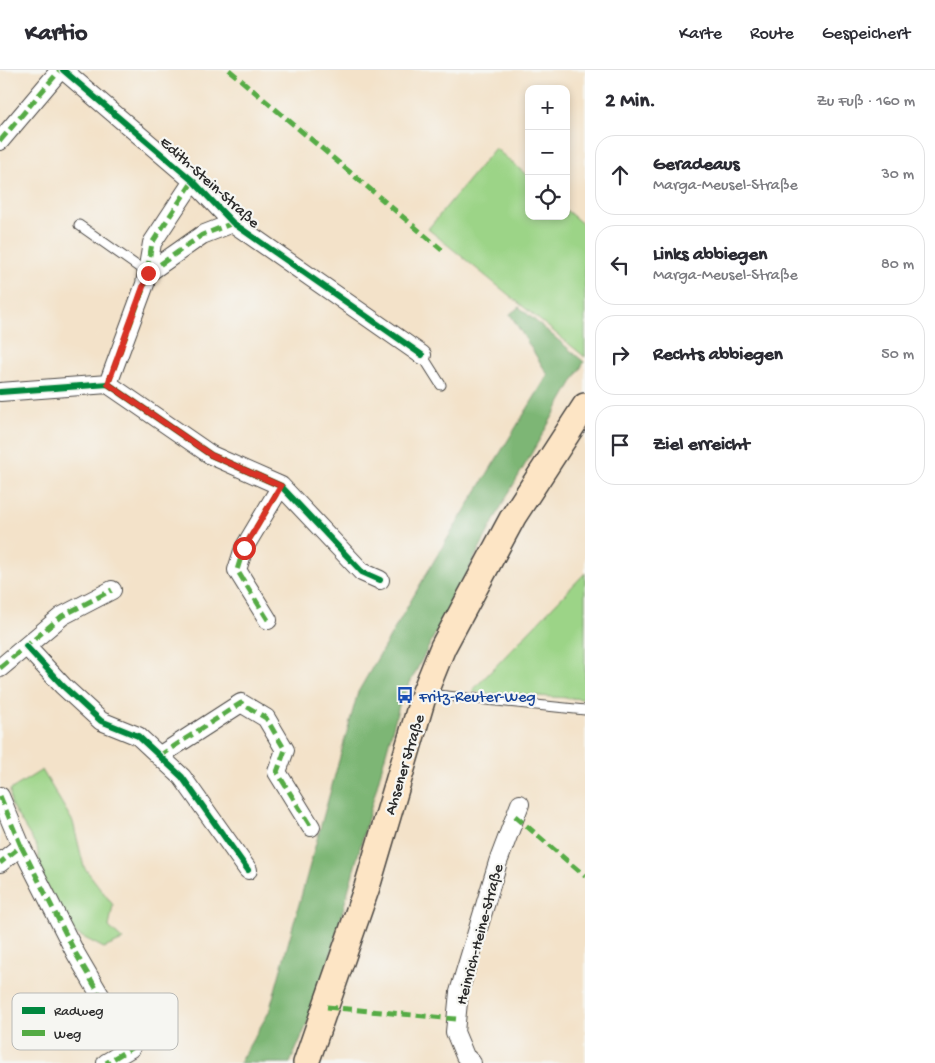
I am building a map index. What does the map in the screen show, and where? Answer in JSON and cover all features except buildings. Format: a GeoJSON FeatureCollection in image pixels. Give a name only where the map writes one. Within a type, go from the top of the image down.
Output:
{"type":"FeatureCollection","features":[{"type":"Feature","properties":{"kind":"main road","name":"Ahsener Straße"},"geometry":{"type":"LineString","coordinates":[[306,1063],[367,887],[424,694],[443,646],[513,517],[585,406]]}},
{"type":"Feature","properties":{"kind":"street","name":"Edith-Stein-Straße"},"geometry":{"type":"LineString","coordinates":[[0,141],[61,70],[193,181],[234,223],[422,355]]}},
{"type":"Feature","properties":{"kind":"street"},"geometry":{"type":"LineString","coordinates":[[108,384],[148,273],[152,243],[193,181]]}},
{"type":"Feature","properties":{"kind":"street"},"geometry":{"type":"LineString","coordinates":[[148,273],[202,235],[234,223]]}},
{"type":"Feature","properties":{"kind":"street"},"geometry":{"type":"LineString","coordinates":[[0,392],[108,384],[211,455],[281,486],[362,572],[380,580]]}},
{"type":"Feature","properties":{"kind":"street"},"geometry":{"type":"LineString","coordinates":[[268,620],[237,570],[244,548],[281,486]]}},
{"type":"Feature","properties":{"kind":"street"},"geometry":{"type":"LineString","coordinates":[[0,668],[62,616],[112,590]]}},
{"type":"Feature","properties":{"kind":"street"},"geometry":{"type":"LineString","coordinates":[[26,646],[63,686],[101,721],[138,736],[182,777],[248,870]]}},
{"type":"Feature","properties":{"kind":"street"},"geometry":{"type":"LineString","coordinates":[[159,756],[241,704],[266,718],[285,750],[277,772],[311,827]]}},
{"type":"Feature","properties":{"kind":"street"},"geometry":{"type":"LineString","coordinates":[[0,796],[21,846],[76,954],[99,993]]}},
{"type":"Feature","properties":{"kind":"street","name":"Heinrich-Heine-Straße"},"geometry":{"type":"LineString","coordinates":[[472,1063],[465,1056],[455,1032],[460,992],[498,862],[520,804]]}},
{"type":"Feature","properties":{"kind":"street"},"geometry":{"type":"LineString","coordinates":[[0,862],[21,846]]}},
{"type":"Feature","properties":{"kind":"street"},"geometry":{"type":"LineString","coordinates":[[106,1063],[128,1050]]}},
{"type":"Feature","properties":{"kind":"lane"},"geometry":{"type":"LineString","coordinates":[[79,225],[148,273]]}},
{"type":"Feature","properties":{"kind":"lane"},"geometry":{"type":"LineString","coordinates":[[422,355],[441,385]]}},
{"type":"Feature","properties":{"kind":"lane"},"geometry":{"type":"LineString","coordinates":[[424,694],[585,710]]}},
{"type":"Feature","properties":{"kind":"green space"},"geometry":{"type":"Polygon","coordinates":[[[495,148],[525,174],[525,220],[570,220],[570,213],[585,226],[585,357],[428,229],[495,148]]]}},
{"type":"Feature","properties":{"kind":"green space"},"geometry":{"type":"Polygon","coordinates":[[[519,307],[584,362],[503,503],[400,702],[319,997],[290,1063],[239,1063],[269,1012],[358,692],[435,559],[548,375],[510,314],[519,307]]]}},
{"type":"Feature","properties":{"kind":"green space"},"geometry":{"type":"Polygon","coordinates":[[[585,573],[585,699],[471,692],[585,573]]]}},
{"type":"Feature","properties":{"kind":"green space"},"geometry":{"type":"Polygon","coordinates":[[[42,770],[73,822],[84,867],[113,905],[109,927],[123,940],[104,948],[73,932],[42,878],[37,847],[11,805],[10,790],[42,770]]]}},
{"type":"Feature","properties":{"kind":"marked path"},"geometry":{"type":"LineString","coordinates":[[0,141],[60,70]]}},
{"type":"Feature","properties":{"kind":"marked path"},"geometry":{"type":"LineString","coordinates":[[229,70],[442,250]]}},
{"type":"Feature","properties":{"kind":"marked path"},"geometry":{"type":"LineString","coordinates":[[108,384],[145,284],[152,243],[193,181]]}},
{"type":"Feature","properties":{"kind":"marked path"},"geometry":{"type":"LineString","coordinates":[[148,273],[202,235],[233,223]]}},
{"type":"Feature","properties":{"kind":"marked path"},"geometry":{"type":"LineString","coordinates":[[268,620],[237,570],[244,548],[281,486]]}},
{"type":"Feature","properties":{"kind":"marked path"},"geometry":{"type":"LineString","coordinates":[[0,668],[62,616],[112,590]]}},
{"type":"Feature","properties":{"kind":"marked path"},"geometry":{"type":"LineString","coordinates":[[159,756],[241,703],[266,718],[285,750],[277,772],[311,827]]}},
{"type":"Feature","properties":{"kind":"marked path"},"geometry":{"type":"LineString","coordinates":[[0,796],[21,846],[0,863]]}},
{"type":"Feature","properties":{"kind":"marked path"},"geometry":{"type":"LineString","coordinates":[[515,816],[585,876]]}},
{"type":"Feature","properties":{"kind":"marked path"},"geometry":{"type":"LineString","coordinates":[[21,846],[76,954],[99,993]]}},
{"type":"Feature","properties":{"kind":"marked path"},"geometry":{"type":"LineString","coordinates":[[327,1007],[456,1019]]}},
{"type":"Feature","properties":{"kind":"marked path"},"geometry":{"type":"LineString","coordinates":[[106,1063],[128,1050]]}},
{"type":"Feature","properties":{"kind":"cycle path"},"geometry":{"type":"LineString","coordinates":[[63,70],[193,181],[233,223],[422,355]]}},
{"type":"Feature","properties":{"kind":"cycle path"},"geometry":{"type":"LineString","coordinates":[[0,392],[108,384],[211,455],[281,486],[362,572],[380,580]]}},
{"type":"Feature","properties":{"kind":"cycle path"},"geometry":{"type":"LineString","coordinates":[[26,646],[63,686],[101,721],[138,736],[182,777],[248,870]]}},
{"type":"Feature","properties":{"kind":"place","name":"Fritz-Reuter-Weg"},"geometry":{"type":"Point","coordinates":[405,695]}},
{"type":"Feature","properties":{"kind":"route"},"geometry":{"type":"LineString","coordinates":[[148,273],[108,384],[211,455],[281,486],[244,548]]}}]}
